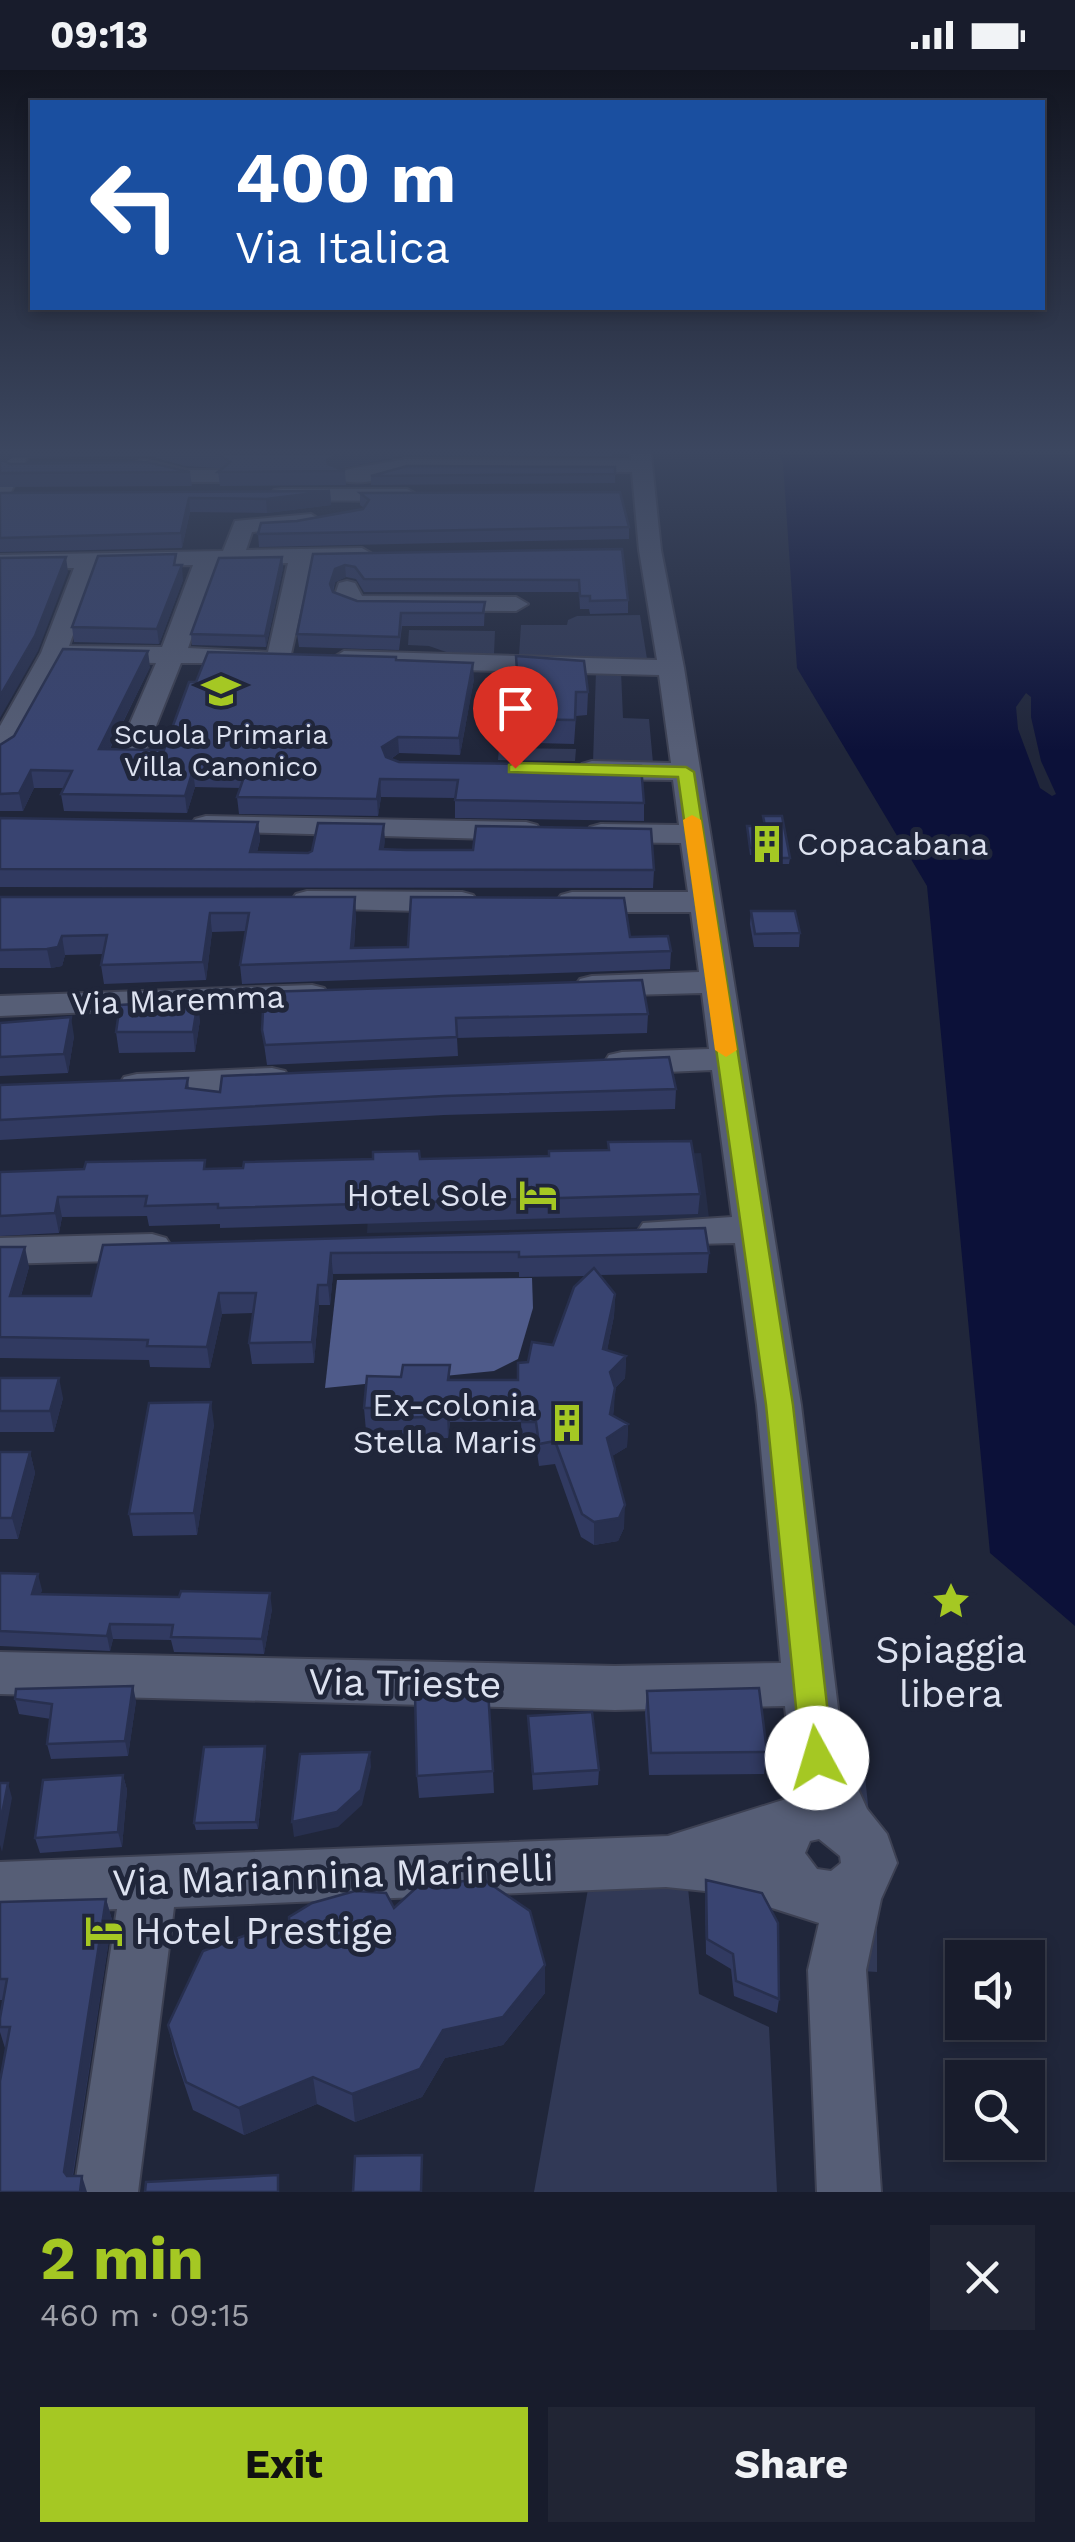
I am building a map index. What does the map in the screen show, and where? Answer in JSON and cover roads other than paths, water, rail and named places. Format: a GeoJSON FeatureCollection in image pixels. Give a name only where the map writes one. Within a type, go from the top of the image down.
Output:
{"type":"FeatureCollection","features":[{"type":"Feature","properties":{"kind":"street"},"geometry":{"type":"LineString","coordinates":[[132,751],[171,656],[223,553]]}},
{"type":"Feature","properties":{"kind":"street"},"geometry":{"type":"LineString","coordinates":[[641,553],[672,668],[779,1405],[817,1758],[808,1823],[776,1848],[777,1862],[817,1888],[864,1879],[868,1854],[856,1831],[808,1823]]}},
{"type":"Feature","properties":{"kind":"street"},"geometry":{"type":"LineString","coordinates":[[0,562],[377,555]]}},
{"type":"Feature","properties":{"kind":"street"},"geometry":{"type":"LineString","coordinates":[[280,658],[301,556]]}},
{"type":"Feature","properties":{"kind":"street"},"geometry":{"type":"LineString","coordinates":[[0,751],[13,708],[54,653],[88,560]]}},
{"type":"Feature","properties":{"kind":"street"},"geometry":{"type":"LineString","coordinates":[[346,588],[348,599],[364,603],[517,612],[513,572]]}},
{"type":"Feature","properties":{"kind":"street"},"geometry":{"type":"LineString","coordinates":[[54,653],[672,668]]}},
{"type":"Feature","properties":{"kind":"street"},"geometry":{"type":"LineString","coordinates":[[566,770],[686,772]]}},
{"type":"Feature","properties":{"kind":"street"},"geometry":{"type":"LineString","coordinates":[[173,825],[694,834]]}},
{"type":"Feature","properties":{"kind":"street"},"geometry":{"type":"LineString","coordinates":[[274,902],[489,902]]}},
{"type":"Feature","properties":{"kind":"street"},"geometry":{"type":"LineString","coordinates":[[548,902],[705,902]]}},
{"type":"Feature","properties":{"kind":"street"},"geometry":{"type":"LineString","coordinates":[[560,987],[716,982]]}},
{"type":"Feature","properties":{"kind":"street","name":"Via Maremma"},"geometry":{"type":"LineString","coordinates":[[0,1006],[347,994]]}},
{"type":"Feature","properties":{"kind":"street"},"geometry":{"type":"LineString","coordinates":[[590,1065],[727,1059]]}},
{"type":"Feature","properties":{"kind":"street"},"geometry":{"type":"LineString","coordinates":[[104,1086],[305,1077]]}},
{"type":"Feature","properties":{"kind":"street"},"geometry":{"type":"LineString","coordinates":[[622,1233],[753,1229]]}},
{"type":"Feature","properties":{"kind":"street"},"geometry":{"type":"LineString","coordinates":[[0,1251],[186,1246]]}},
{"type":"Feature","properties":{"kind":"street","name":"Via Trieste"},"geometry":{"type":"LineString","coordinates":[[0,1674],[616,1688],[809,1684]]}},
{"type":"Feature","properties":{"kind":"street","name":"Via Mariannina Marinelli"},"geometry":{"type":"LineString","coordinates":[[666,1861],[808,1823]]}},
{"type":"Feature","properties":{"kind":"street","name":"Via Mariannina Marinelli"},"geometry":{"type":"LineString","coordinates":[[0,1888],[666,1861],[725,1867],[817,1888]]}},
{"type":"Feature","properties":{"kind":"street"},"geometry":{"type":"LineString","coordinates":[[106,2192],[149,1882]]}},
{"type":"Feature","properties":{"kind":"street"},"geometry":{"type":"LineString","coordinates":[[817,1888],[836,1970],[849,2192]]}},
{"type":"Feature","properties":{"kind":"place","name":"Scuola Primaria Villa Canonico"},"geometry":{"type":"Point","coordinates":[221,691]}},
{"type":"Feature","properties":{"kind":"place","name":"Copacabana"},"geometry":{"type":"Point","coordinates":[767,844]}},
{"type":"Feature","properties":{"kind":"place","name":"Hotel Sole"},"geometry":{"type":"Point","coordinates":[538,1195]}},
{"type":"Feature","properties":{"kind":"place","name":"Ex-colonia Stella Maris"},"geometry":{"type":"Point","coordinates":[567,1423]}},
{"type":"Feature","properties":{"kind":"place","name":"Spiaggia libera"},"geometry":{"type":"Point","coordinates":[951,1601]}},
{"type":"Feature","properties":{"kind":"place","name":"Hotel Prestige"},"geometry":{"type":"Point","coordinates":[104,1931]}}]}
